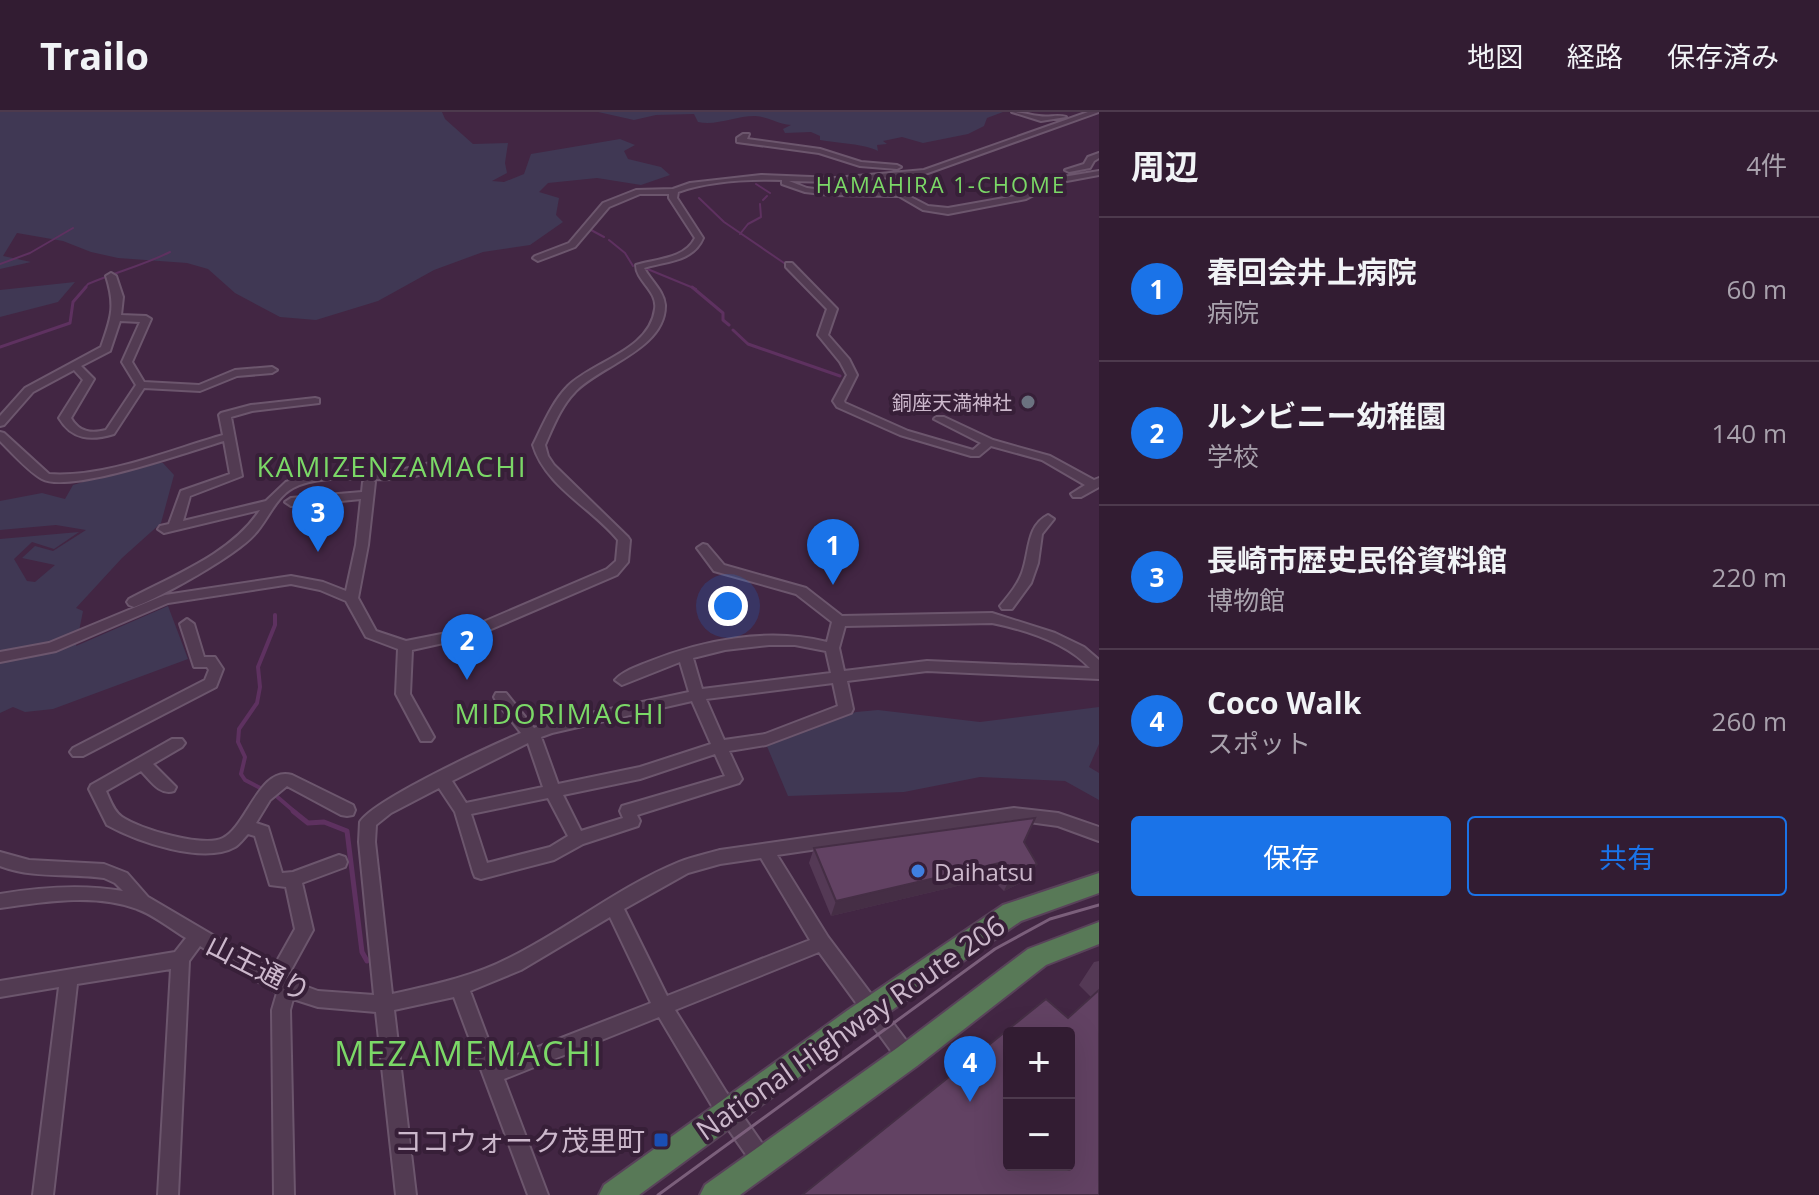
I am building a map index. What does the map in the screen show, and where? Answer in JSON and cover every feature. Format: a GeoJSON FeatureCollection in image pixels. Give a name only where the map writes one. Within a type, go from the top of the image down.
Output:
{"type":"FeatureCollection","features":[{"type":"Feature","properties":{"kind":"highway","name":"National Highway Route 206"},"geometry":{"type":"LineString","coordinates":[[614,1195],[872,1009],[1012,913],[1099,883]]}},
{"type":"Feature","properties":{"kind":"highway","name":"National Highway Route 206"},"geometry":{"type":"LineString","coordinates":[[715,1195],[907,1057],[1037,957],[1099,933]]}},
{"type":"Feature","properties":{"kind":"street"},"geometry":{"type":"LineString","coordinates":[[1016,112],[1031,118],[1048,119],[1093,112]]}},
{"type":"Feature","properties":{"kind":"street"},"geometry":{"type":"LineString","coordinates":[[538,258],[572,245],[606,205],[650,190],[674,191],[690,185],[777,176],[835,180],[925,172],[1093,112]]}},
{"type":"Feature","properties":{"kind":"street"},"geometry":{"type":"LineString","coordinates":[[746,136],[739,139],[820,151],[860,164],[941,167]]}},
{"type":"Feature","properties":{"kind":"street"},"geometry":{"type":"LineString","coordinates":[[1031,191],[1033,183],[1047,175],[1087,166],[1099,155]]}},
{"type":"Feature","properties":{"kind":"street"},"geometry":{"type":"LineString","coordinates":[[741,179],[776,180],[830,193],[897,193],[938,210],[969,209],[1023,197],[1054,181],[1099,173]]}},
{"type":"Feature","properties":{"kind":"street"},"geometry":{"type":"LineString","coordinates":[[0,657],[51,648],[177,596],[280,581],[305,581],[351,598],[371,634],[405,646],[470,633],[619,567],[626,547],[620,534],[605,516],[544,461],[539,445],[571,389],[646,336],[657,321],[660,308],[657,291],[639,267],[689,253],[699,241],[673,198],[674,191]]}},
{"type":"Feature","properties":{"kind":"street"},"geometry":{"type":"LineString","coordinates":[[789,265],[832,309],[823,335],[845,361],[852,375],[839,395],[841,405],[904,433],[975,454],[989,442]]}},
{"type":"Feature","properties":{"kind":"street"},"geometry":{"type":"LineString","coordinates":[[0,423],[20,396],[51,376],[106,349],[116,318],[118,297],[111,276]]}},
{"type":"Feature","properties":{"kind":"street"},"geometry":{"type":"LineString","coordinates":[[116,318],[146,319],[127,362],[141,385]]}},
{"type":"Feature","properties":{"kind":"street"},"geometry":{"type":"LineString","coordinates":[[75,366],[89,379],[65,418],[73,430],[87,437],[110,432],[141,385]]}},
{"type":"Feature","properties":{"kind":"street"},"geometry":{"type":"LineString","coordinates":[[141,385],[200,388],[235,373],[272,370]]}},
{"type":"Feature","properties":{"kind":"street"},"geometry":{"type":"LineString","coordinates":[[270,504],[170,527],[185,494],[236,476],[227,437],[225,415],[228,412],[315,401]]}},
{"type":"Feature","properties":{"kind":"street"},"geometry":{"type":"LineString","coordinates":[[940,419],[1013,452],[1046,458],[1097,484]]}},
{"type":"Feature","properties":{"kind":"street"},"geometry":{"type":"LineString","coordinates":[[0,435],[46,477],[55,478],[85,476],[227,437]]}},
{"type":"Feature","properties":{"kind":"street"},"geometry":{"type":"LineString","coordinates":[[90,633],[92,625],[221,554],[244,537],[261,521],[276,495],[290,485],[321,476],[410,473],[430,467]]}},
{"type":"Feature","properties":{"kind":"street"},"geometry":{"type":"LineString","coordinates":[[1077,494],[1097,484]]}},
{"type":"Feature","properties":{"kind":"street"},"geometry":{"type":"LineString","coordinates":[[291,502],[368,489],[362,545],[351,598]]}},
{"type":"Feature","properties":{"kind":"street"},"geometry":{"type":"LineString","coordinates":[[1007,606],[1017,597],[1037,545],[1036,534],[1048,519]]}},
{"type":"Feature","properties":{"kind":"street"},"geometry":{"type":"LineString","coordinates":[[703,548],[719,568],[801,591],[839,621],[992,618],[1011,621],[1077,649],[1091,658],[1099,672]]}},
{"type":"Feature","properties":{"kind":"street"},"geometry":{"type":"LineString","coordinates":[[462,810],[640,773],[718,747],[766,739],[846,709],[832,648],[839,621]]}},
{"type":"Feature","properties":{"kind":"street"},"geometry":{"type":"LineString","coordinates":[[78,752],[211,683],[216,669],[210,661],[199,663],[187,624]]}},
{"type":"Feature","properties":{"kind":"street"},"geometry":{"type":"LineString","coordinates":[[622,680],[657,661],[792,639],[832,648]]}},
{"type":"Feature","properties":{"kind":"street"},"geometry":{"type":"LineString","coordinates":[[405,646],[403,694],[426,737]]}},
{"type":"Feature","properties":{"kind":"street"},"geometry":{"type":"LineString","coordinates":[[441,778],[462,810],[481,872],[554,853],[577,839],[632,821],[628,811],[734,779],[697,695],[685,656]]}},
{"type":"Feature","properties":{"kind":"street"},"geometry":{"type":"LineString","coordinates":[[406,1195],[367,842],[368,822],[385,808],[530,734],[697,695],[927,666],[1099,672]]}},
{"type":"Feature","properties":{"kind":"street"},"geometry":{"type":"LineString","coordinates":[[501,697],[537,743],[552,790],[577,839]]}},
{"type":"Feature","properties":{"kind":"street"},"geometry":{"type":"LineString","coordinates":[[177,743],[97,789],[113,820],[202,847],[229,842],[245,826],[265,791],[287,779],[347,810]]}},
{"type":"Feature","properties":{"kind":"street"},"geometry":{"type":"LineString","coordinates":[[142,763],[168,787]]}},
{"type":"Feature","properties":{"kind":"street","name":"山王通り"},"geometry":{"type":"LineString","coordinates":[[0,901],[78,892],[118,896],[143,903],[281,985],[318,999],[384,1004],[459,987],[515,964],[613,904],[684,867],[764,849],[1014,814],[1048,816],[1082,825],[1099,834]]}},
{"type":"Feature","properties":{"kind":"street"},"geometry":{"type":"LineString","coordinates":[[245,826],[262,832],[266,838],[276,880],[293,879],[339,862]]}},
{"type":"Feature","properties":{"kind":"street"},"geometry":{"type":"LineString","coordinates":[[764,849],[822,943],[907,1057]]}},
{"type":"Feature","properties":{"kind":"street"},"geometry":{"type":"LineString","coordinates":[[0,859],[32,869],[107,872],[126,882],[143,903]]}},
{"type":"Feature","properties":{"kind":"street"},"geometry":{"type":"LineString","coordinates":[[284,1195],[281,985],[304,930],[293,879]]}},
{"type":"Feature","properties":{"kind":"street"},"geometry":{"type":"LineString","coordinates":[[613,904],[663,1006],[726,1113],[761,1159]]}},
{"type":"Feature","properties":{"kind":"street"},"geometry":{"type":"LineString","coordinates":[[168,1195],[180,959],[198,936]]}},
{"type":"Feature","properties":{"kind":"street"},"geometry":{"type":"LineString","coordinates":[[491,1075],[822,943]]}},
{"type":"Feature","properties":{"kind":"street"},"geometry":{"type":"LineString","coordinates":[[0,989],[180,959]]}},
{"type":"Feature","properties":{"kind":"street"},"geometry":{"type":"LineString","coordinates":[[43,1195],[69,977]]}},
{"type":"Feature","properties":{"kind":"street"},"geometry":{"type":"LineString","coordinates":[[459,987],[538,1195]]}},
{"type":"Feature","properties":{"kind":"shaded area"},"geometry":{"type":"Polygon","coordinates":[[[0,112],[442,112],[445,119],[473,144],[508,143],[507,173],[492,181],[504,182],[524,174],[531,154],[620,139],[635,145],[624,151],[628,159],[661,167],[670,175],[641,185],[597,178],[548,183],[539,192],[559,198],[556,215],[563,222],[530,245],[483,252],[434,270],[378,301],[316,320],[280,317],[235,293],[208,269],[187,263],[118,258],[63,241],[17,233],[3,256],[31,262],[0,269],[0,112]]]}},
{"type":"Feature","properties":{"kind":"shaded area"},"geometry":{"type":"Polygon","coordinates":[[[598,112],[1003,112],[987,118],[984,126],[968,134],[923,143],[902,137],[883,141],[887,144],[877,145],[878,151],[820,140],[820,136],[811,132],[785,133],[783,129],[791,125],[760,117],[705,123],[698,122],[694,114],[656,115],[634,120],[598,112]]]}},
{"type":"Feature","properties":{"kind":"shaded area"},"geometry":{"type":"Polygon","coordinates":[[[75,282],[58,302],[0,317],[0,290],[75,282]]]}},
{"type":"Feature","properties":{"kind":"shaded area"},"geometry":{"type":"Polygon","coordinates":[[[150,462],[163,463],[174,475],[161,523],[122,558],[76,608],[83,611],[76,646],[168,606],[188,659],[53,709],[25,712],[13,707],[0,713],[0,539],[79,532],[54,549],[32,542],[14,559],[27,581],[35,582],[55,565],[22,558],[35,546],[53,551],[86,530],[56,525],[0,530],[0,501],[42,493],[65,499],[73,485],[150,462]]]}},
{"type":"Feature","properties":{"kind":"shaded area"},"geometry":{"type":"Polygon","coordinates":[[[1099,707],[1099,744],[1089,767],[1099,773],[1099,800],[1065,781],[980,777],[904,792],[788,796],[766,744],[856,712],[878,710],[980,722],[1099,707]]]}},
{"type":"Feature","properties":{"kind":"building","name":"Daihatsu"},"geometry":{"type":"Polygon","coordinates":[[[1035,818],[1024,842],[1037,864],[1011,876],[999,863],[836,901],[814,848],[1035,818]]]}},
{"type":"Feature","properties":{"kind":"building"},"geometry":{"type":"Polygon","coordinates":[[[1099,990],[1099,1195],[802,1195],[1003,1034],[1003,1171],[1075,1171],[1075,1027],[1011,1027],[1046,999],[1068,1018],[1099,990]]]}},
{"type":"Feature","properties":{"kind":"waterway"},"geometry":{"type":"LineString","coordinates":[[756,184],[770,193]]}},
{"type":"Feature","properties":{"kind":"waterway"},"geometry":{"type":"LineString","coordinates":[[763,200],[767,196]]}},
{"type":"Feature","properties":{"kind":"waterway"},"geometry":{"type":"LineString","coordinates":[[699,198],[741,233]]}},
{"type":"Feature","properties":{"kind":"waterway"},"geometry":{"type":"LineString","coordinates":[[741,233],[748,224],[761,217],[760,204]]}},
{"type":"Feature","properties":{"kind":"waterway"},"geometry":{"type":"LineString","coordinates":[[0,264],[30,253],[73,228]]}},
{"type":"Feature","properties":{"kind":"waterway"},"geometry":{"type":"LineString","coordinates":[[591,230],[604,237]]}},
{"type":"Feature","properties":{"kind":"waterway"},"geometry":{"type":"LineString","coordinates":[[741,233],[784,263]]}},
{"type":"Feature","properties":{"kind":"waterway"},"geometry":{"type":"LineString","coordinates":[[609,240],[625,253],[633,266]]}},
{"type":"Feature","properties":{"kind":"waterway"},"geometry":{"type":"LineString","coordinates":[[84,289],[88,284],[170,252]]}},
{"type":"Feature","properties":{"kind":"waterway"},"geometry":{"type":"LineString","coordinates":[[645,268],[693,288]]}},
{"type":"Feature","properties":{"kind":"waterway"},"geometry":{"type":"LineString","coordinates":[[0,347],[70,323],[73,302],[86,287]]}},
{"type":"Feature","properties":{"kind":"waterway"},"geometry":{"type":"LineString","coordinates":[[693,288],[723,313],[723,320],[729,325]]}},
{"type":"Feature","properties":{"kind":"waterway"},"geometry":{"type":"LineString","coordinates":[[733,330],[748,344],[840,376]]}},
{"type":"Feature","properties":{"kind":"waterway"},"geometry":{"type":"LineString","coordinates":[[266,791],[245,780],[241,774],[245,757],[238,742],[239,729],[257,703],[260,687],[258,667],[275,625],[275,615]]}},
{"type":"Feature","properties":{"kind":"waterway"},"geometry":{"type":"LineString","coordinates":[[274,794],[296,813]]}},
{"type":"Feature","properties":{"kind":"waterway"},"geometry":{"type":"LineString","coordinates":[[293,811],[308,823],[324,822],[347,831],[362,952],[367,961]]}},
{"type":"Feature","properties":{"kind":"tram line"},"geometry":{"type":"LineString","coordinates":[[658,1195],[995,949],[1050,919],[1099,905]]}},
{"type":"Feature","properties":{"kind":"place","name":"銅座天満神社"},"geometry":{"type":"Point","coordinates":[1028,402]}},
{"type":"Feature","properties":{"kind":"place","name":"長崎市歴史民俗資料館"},"geometry":{"type":"Point","coordinates":[318,552]}},
{"type":"Feature","properties":{"kind":"place","name":"春回会井上病院"},"geometry":{"type":"Point","coordinates":[833,585]}},
{"type":"Feature","properties":{"kind":"place","name":"ルンビニー幼稚園"},"geometry":{"type":"Point","coordinates":[467,680]}},
{"type":"Feature","properties":{"kind":"place","name":"Daihatsu"},"geometry":{"type":"Point","coordinates":[918,871]}},
{"type":"Feature","properties":{"kind":"place","name":"Coco Walk"},"geometry":{"type":"Point","coordinates":[970,1102]}},
{"type":"Feature","properties":{"kind":"place","name":"ココウォーク茂里町"},"geometry":{"type":"Point","coordinates":[661,1140]}},
{"type":"Feature","properties":{"kind":"district","name":"HAMAHIRA 1-CHOME"},"geometry":{"type":"Point","coordinates":[941,184]}},
{"type":"Feature","properties":{"kind":"district","name":"KAMIZENZAMACHI"},"geometry":{"type":"Point","coordinates":[392,466]}},
{"type":"Feature","properties":{"kind":"district","name":"MIDORIMACHI"},"geometry":{"type":"Point","coordinates":[560,713]}},
{"type":"Feature","properties":{"kind":"district","name":"MEZAMEMACHI"},"geometry":{"type":"Point","coordinates":[469,1053]}}]}
